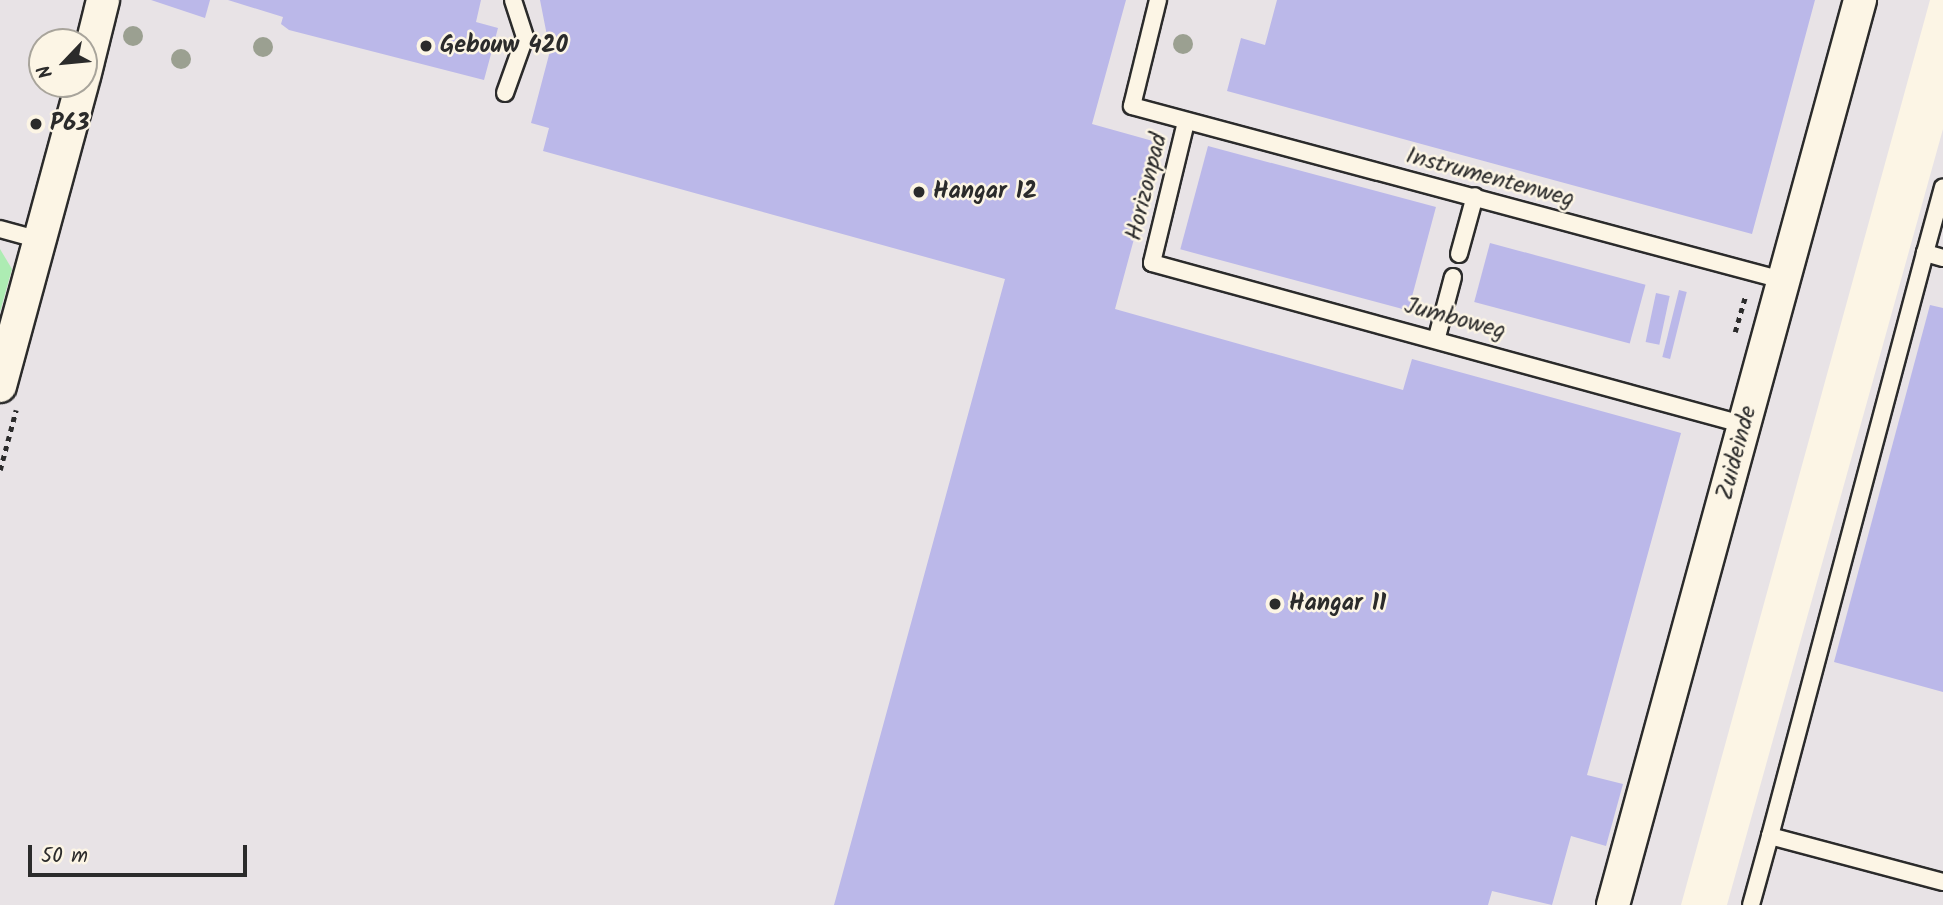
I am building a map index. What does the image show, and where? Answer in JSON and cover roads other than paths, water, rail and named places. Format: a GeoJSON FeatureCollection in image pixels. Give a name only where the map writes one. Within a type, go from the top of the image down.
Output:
{"type":"FeatureCollection","features":[{"type":"Feature","properties":{"kind":"street"},"geometry":{"type":"LineString","coordinates":[[96,28],[103,0]]}},
{"type":"Feature","properties":{"kind":"street","name":"Zuideinde"},"geometry":{"type":"LineString","coordinates":[[1613,905],[1860,0]]}},
{"type":"Feature","properties":{"kind":"street"},"geometry":{"type":"LineString","coordinates":[[0,386],[78,98]]}},
{"type":"Feature","properties":{"kind":"lane"},"geometry":{"type":"LineString","coordinates":[[505,93],[525,37],[513,0]]}},
{"type":"Feature","properties":{"kind":"lane","name":"Instrumentenweg"},"geometry":{"type":"LineString","coordinates":[[1158,0],[1132,106],[1782,280]]}},
{"type":"Feature","properties":{"kind":"lane","name":"Horizonpad"},"geometry":{"type":"LineString","coordinates":[[1152,263],[1186,122]]}},
{"type":"Feature","properties":{"kind":"lane"},"geometry":{"type":"LineString","coordinates":[[1751,905],[1943,187]]}},
{"type":"Feature","properties":{"kind":"lane"},"geometry":{"type":"LineString","coordinates":[[1459,254],[1475,196]]}},
{"type":"Feature","properties":{"kind":"lane"},"geometry":{"type":"LineString","coordinates":[[0,229],[40,240]]}},
{"type":"Feature","properties":{"kind":"lane"},"geometry":{"type":"LineString","coordinates":[[1925,253],[1943,258]]}},
{"type":"Feature","properties":{"kind":"lane","name":"Jumboweg"},"geometry":{"type":"LineString","coordinates":[[1152,263],[1437,337],[1745,425]]}},
{"type":"Feature","properties":{"kind":"lane"},"geometry":{"type":"LineString","coordinates":[[1437,337],[1453,277]]}},
{"type":"Feature","properties":{"kind":"lane"},"geometry":{"type":"LineString","coordinates":[[1770,836],[1943,882]]}},
{"type":"Feature","properties":{"kind":"place","name":"Gebouw 420"},"geometry":{"type":"Point","coordinates":[426,46]}},
{"type":"Feature","properties":{"kind":"place","name":"P63"},"geometry":{"type":"Point","coordinates":[36,124]}},
{"type":"Feature","properties":{"kind":"place","name":"Hangar 12"},"geometry":{"type":"Point","coordinates":[919,192]}},
{"type":"Feature","properties":{"kind":"place","name":"Hangar 11"},"geometry":{"type":"Point","coordinates":[1275,604]}}]}
